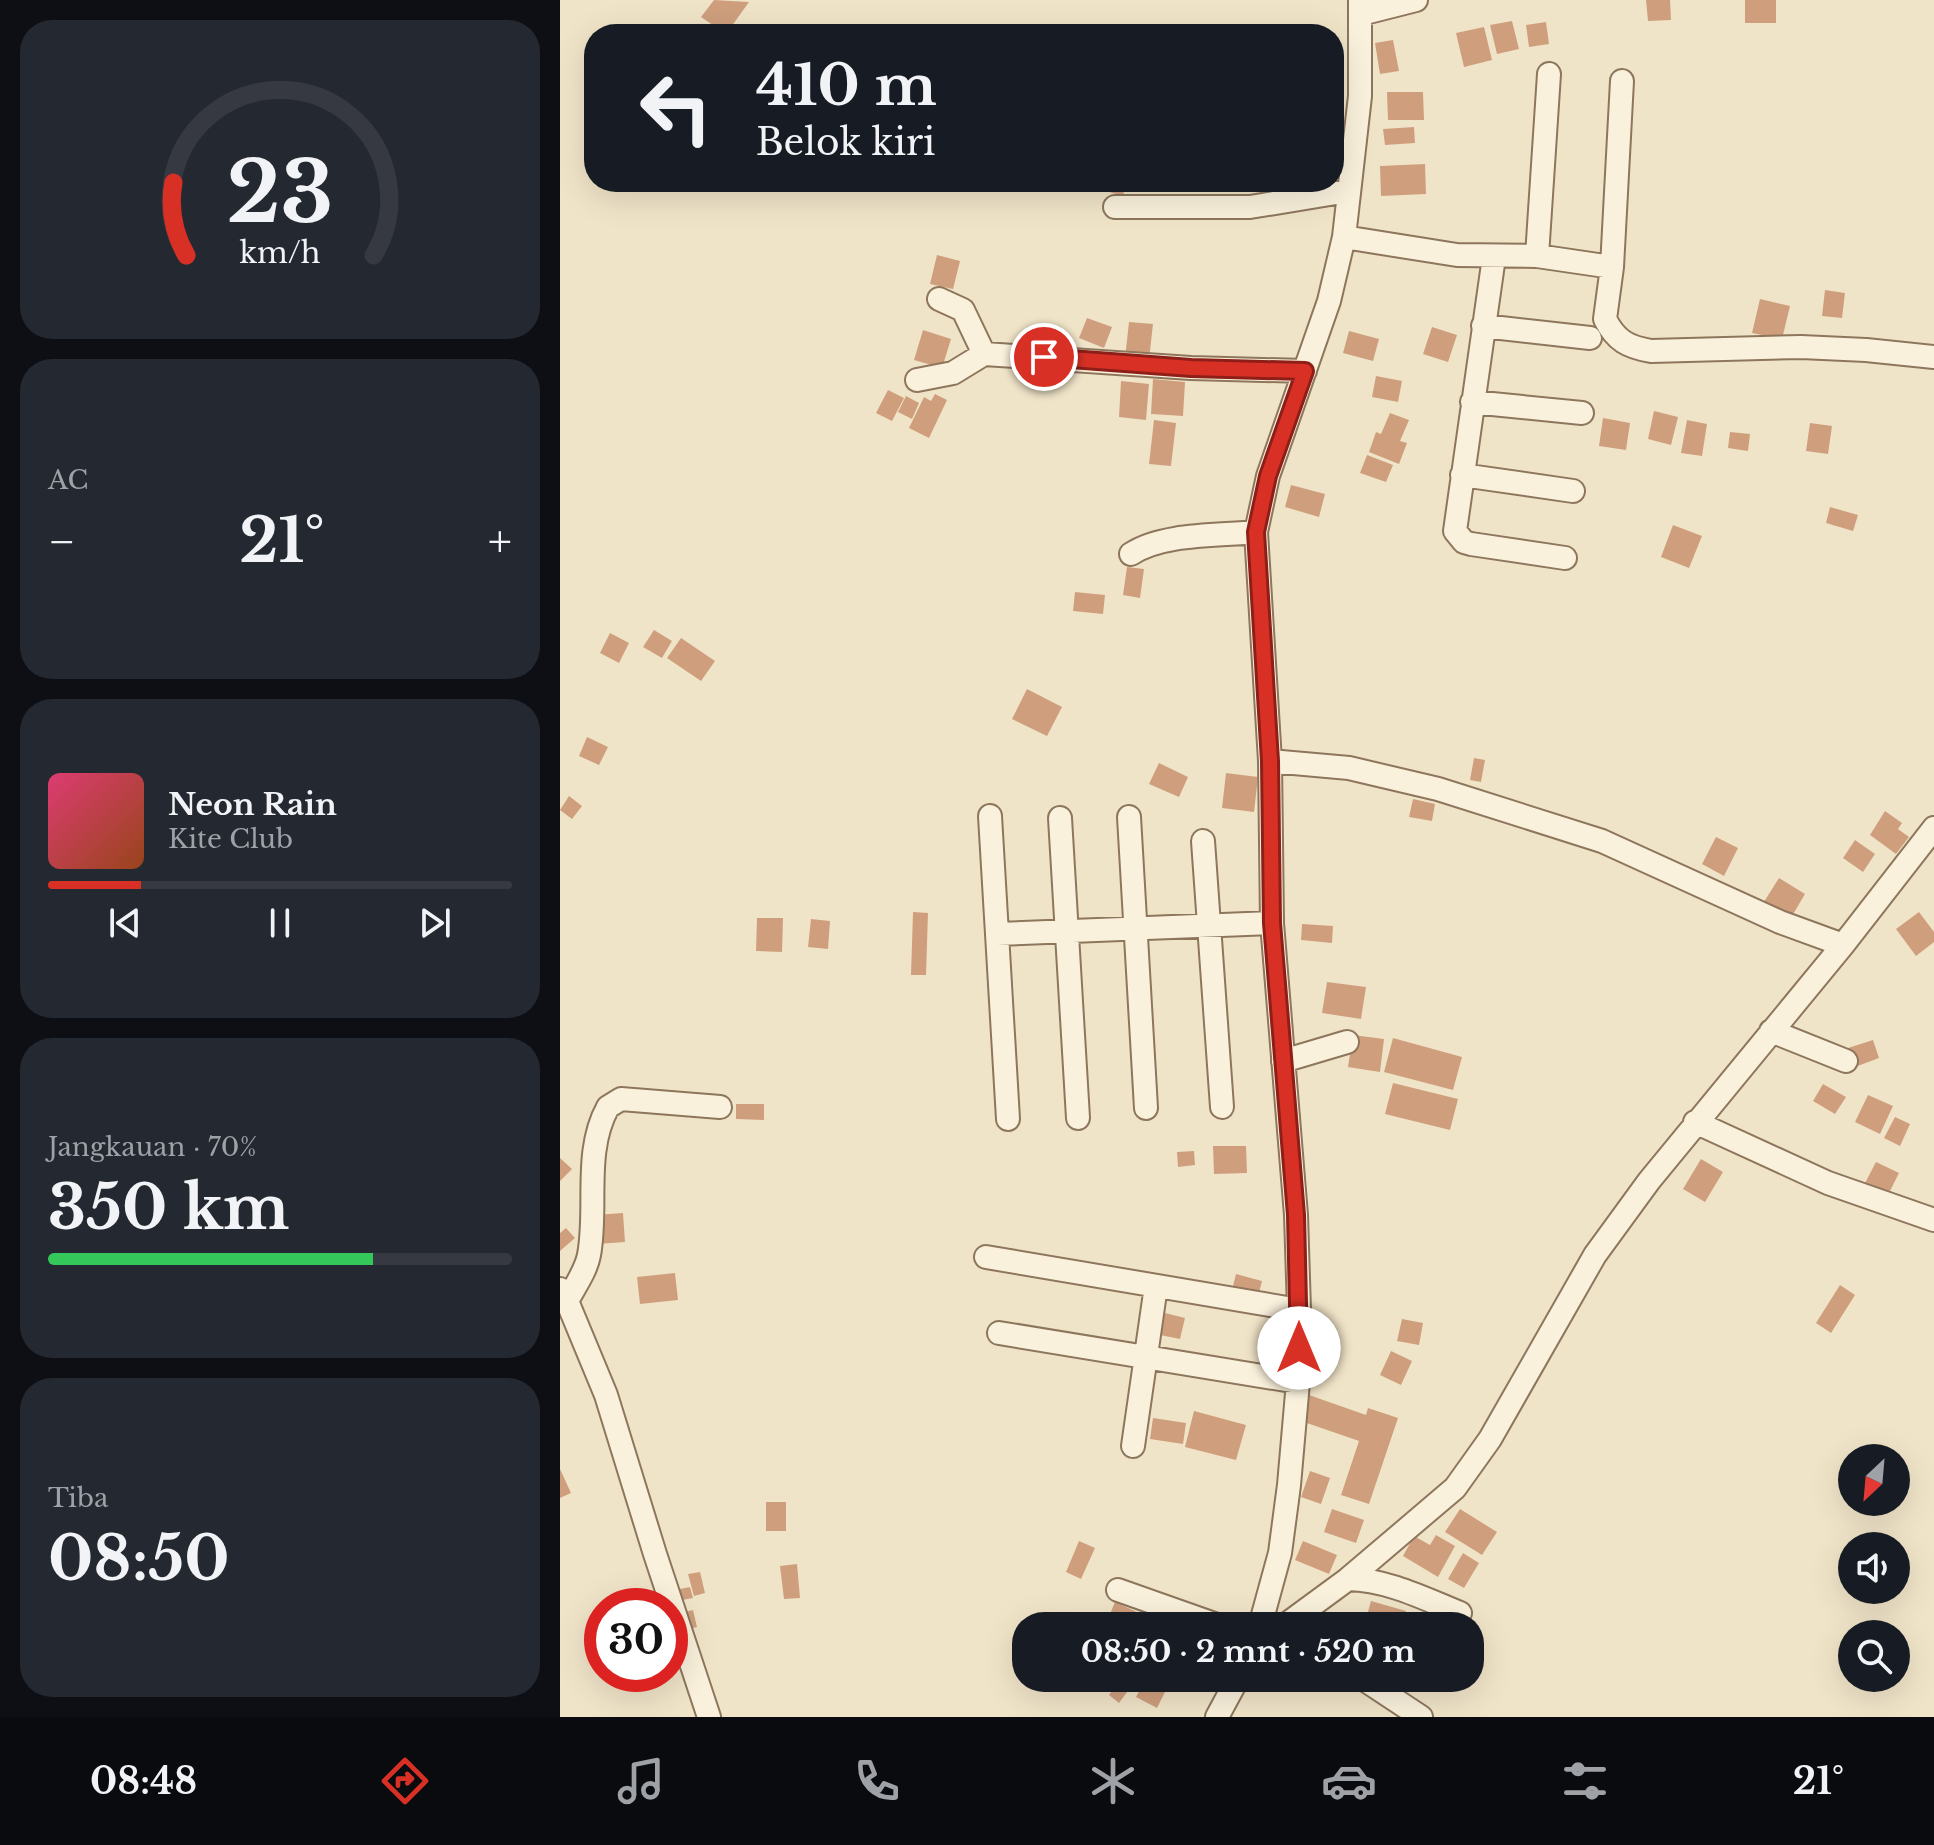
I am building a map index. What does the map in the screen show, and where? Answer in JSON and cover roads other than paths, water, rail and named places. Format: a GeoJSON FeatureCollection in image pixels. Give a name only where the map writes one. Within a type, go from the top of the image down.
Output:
{"type":"FeatureCollection","features":[{"type":"Feature","properties":{"kind":"street"},"geometry":{"type":"LineString","coordinates":[[1264,1612],[1280,1553],[1293,1450],[1299,1310],[1296,1215],[1272,923],[1270,761],[1256,532],[1268,476],[1329,301],[1344,237],[1360,96],[1361,7],[1416,0]]}},
{"type":"Feature","properties":{"kind":"street"},"geometry":{"type":"LineString","coordinates":[[1537,256],[1549,74]]}},
{"type":"Feature","properties":{"kind":"street"},"geometry":{"type":"LineString","coordinates":[[1622,81],[1612,267],[1605,319],[1619,341],[1633,348],[1651,351],[1801,347],[1934,357]]}},
{"type":"Feature","properties":{"kind":"street"},"geometry":{"type":"LineString","coordinates":[[1344,192],[1348,191]]}},
{"type":"Feature","properties":{"kind":"street"},"geometry":{"type":"LineString","coordinates":[[1115,207],[1250,207],[1342,192]]}},
{"type":"Feature","properties":{"kind":"street"},"geometry":{"type":"LineString","coordinates":[[1344,237],[1457,255],[1537,256],[1612,267]]}},
{"type":"Feature","properties":{"kind":"street"},"geometry":{"type":"LineString","coordinates":[[1494,257],[1455,531],[1460,539],[1471,544],[1565,558]]}},
{"type":"Feature","properties":{"kind":"street"},"geometry":{"type":"LineString","coordinates":[[939,299],[963,310],[984,354]]}},
{"type":"Feature","properties":{"kind":"street"},"geometry":{"type":"LineString","coordinates":[[1483,326],[1590,338]]}},
{"type":"Feature","properties":{"kind":"street"},"geometry":{"type":"LineString","coordinates":[[917,380],[953,373],[984,354],[1191,368],[1305,371]]}},
{"type":"Feature","properties":{"kind":"street"},"geometry":{"type":"LineString","coordinates":[[1472,402],[1582,413]]}},
{"type":"Feature","properties":{"kind":"street"},"geometry":{"type":"LineString","coordinates":[[1462,475],[1573,491]]}},
{"type":"Feature","properties":{"kind":"street"},"geometry":{"type":"LineString","coordinates":[[1131,554],[1142,546],[1163,541],[1256,532]]}},
{"type":"Feature","properties":{"kind":"street"},"geometry":{"type":"LineString","coordinates":[[1270,761],[1349,768],[1438,789],[1602,841],[1780,922],[1843,945]]}},
{"type":"Feature","properties":{"kind":"street"},"geometry":{"type":"LineString","coordinates":[[990,816],[1008,1119]]}},
{"type":"Feature","properties":{"kind":"street"},"geometry":{"type":"LineString","coordinates":[[1129,817],[1146,1108]]}},
{"type":"Feature","properties":{"kind":"street"},"geometry":{"type":"LineString","coordinates":[[1060,818],[1078,1118]]}},
{"type":"Feature","properties":{"kind":"street"},"geometry":{"type":"LineString","coordinates":[[1303,1612],[1348,1579],[1447,1495],[1469,1470],[1490,1439],[1595,1255],[1695,1122],[1843,945],[1934,828]]}},
{"type":"Feature","properties":{"kind":"street"},"geometry":{"type":"LineString","coordinates":[[1203,841],[1222,1107]]}},
{"type":"Feature","properties":{"kind":"street"},"geometry":{"type":"LineString","coordinates":[[997,934],[1210,923],[1272,923]]}},
{"type":"Feature","properties":{"kind":"street"},"geometry":{"type":"LineString","coordinates":[[1771,1031],[1846,1061]]}},
{"type":"Feature","properties":{"kind":"street"},"geometry":{"type":"LineString","coordinates":[[1283,1061],[1347,1042]]}},
{"type":"Feature","properties":{"kind":"street"},"geometry":{"type":"LineString","coordinates":[[709,1717],[606,1395],[564,1295],[587,1263],[590,1251],[592,1178],[597,1140],[608,1107],[621,1099],[720,1107]]}},
{"type":"Feature","properties":{"kind":"street"},"geometry":{"type":"LineString","coordinates":[[1695,1122],[1828,1183],[1934,1220]]}},
{"type":"Feature","properties":{"kind":"street"},"geometry":{"type":"LineString","coordinates":[[986,1257],[1299,1310]]}},
{"type":"Feature","properties":{"kind":"street"},"geometry":{"type":"LineString","coordinates":[[1133,1446],[1156,1286]]}},
{"type":"Feature","properties":{"kind":"street"},"geometry":{"type":"LineString","coordinates":[[999,1333],[1298,1382]]}},
{"type":"Feature","properties":{"kind":"street"},"geometry":{"type":"LineString","coordinates":[[1348,1579],[1399,1588],[1458,1612]]}},
{"type":"Feature","properties":{"kind":"street"},"geometry":{"type":"LineString","coordinates":[[1118,1590],[1180,1612]]}},
{"type":"Feature","properties":{"kind":"street"},"geometry":{"type":"LineString","coordinates":[[1217,1717],[1230,1692]]}},
{"type":"Feature","properties":{"kind":"street"},"geometry":{"type":"LineString","coordinates":[[1383,1692],[1421,1717]]}}]}
